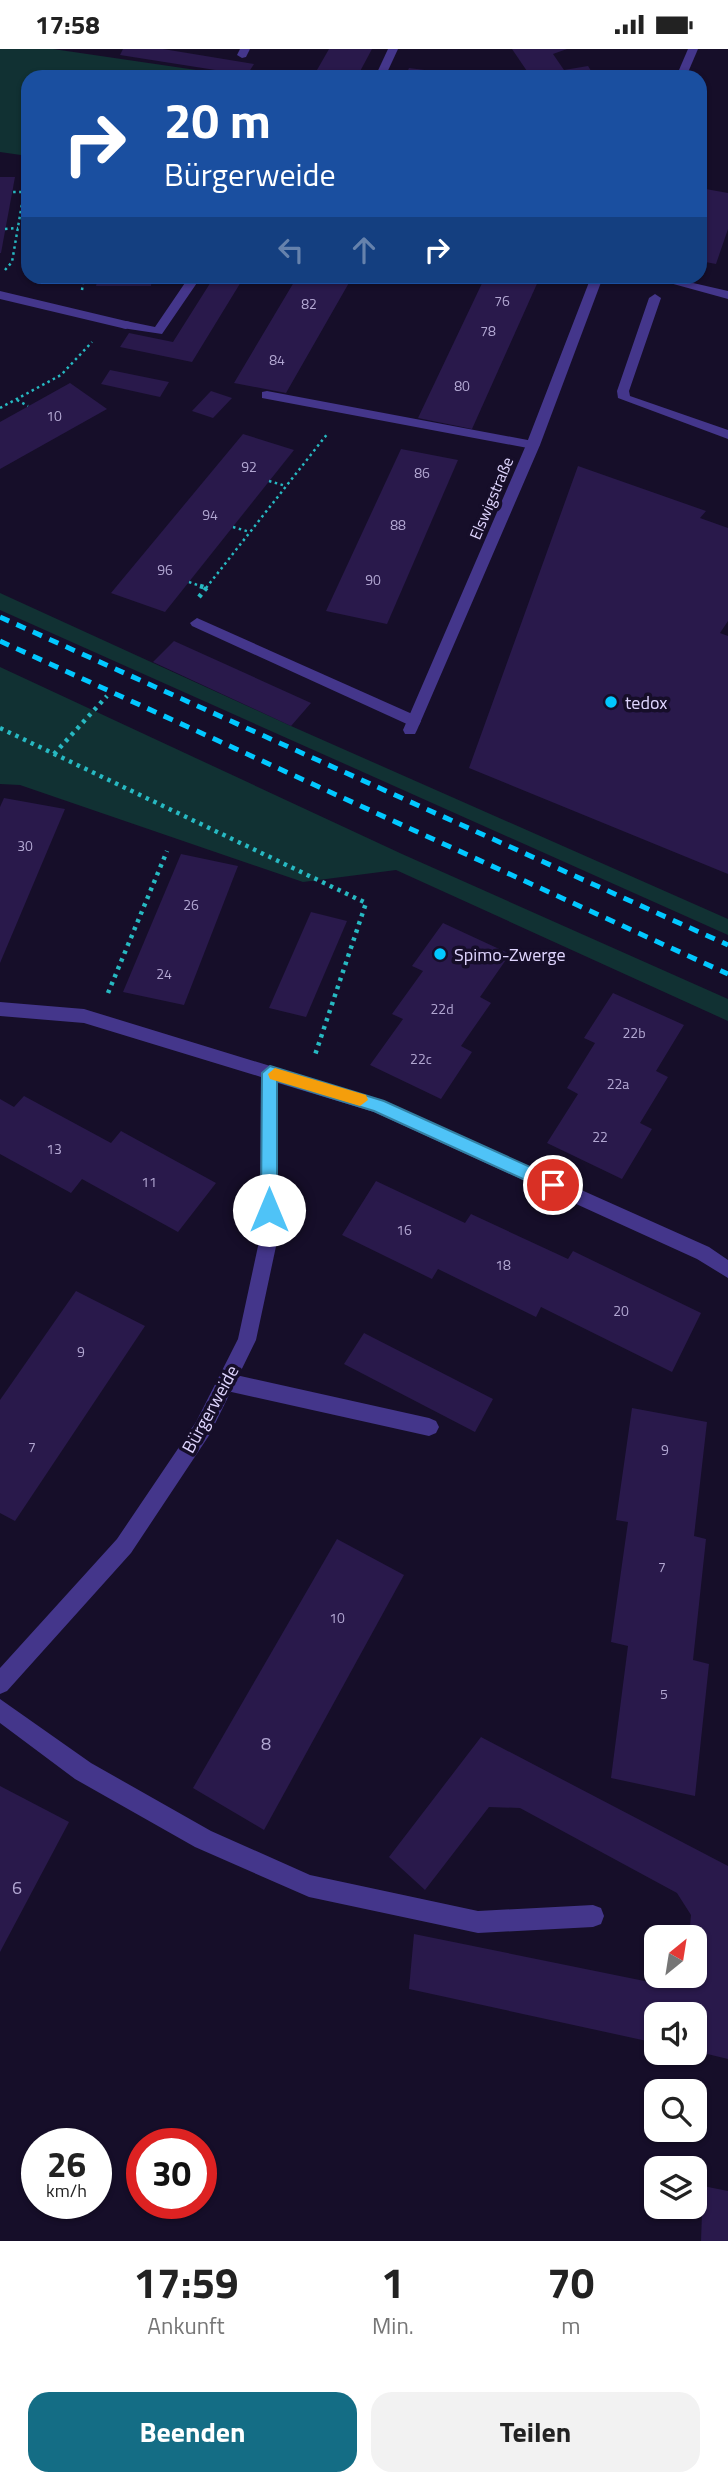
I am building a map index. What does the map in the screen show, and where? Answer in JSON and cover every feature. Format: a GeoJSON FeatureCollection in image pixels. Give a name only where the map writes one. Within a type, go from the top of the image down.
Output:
{"type":"FeatureCollection","features":[{"type":"Feature","properties":{"kind":"street"},"geometry":{"type":"LineString","coordinates":[[383,70],[393,49]]}},
{"type":"Feature","properties":{"kind":"street"},"geometry":{"type":"LineString","coordinates":[[684,70],[694,49]]}},
{"type":"Feature","properties":{"kind":"street"},"geometry":{"type":"LineString","coordinates":[[0,296],[158,331],[190,284]]}},
{"type":"Feature","properties":{"kind":"street","name":"Elswigstraße"},"geometry":{"type":"LineString","coordinates":[[197,623],[412,726],[533,445],[594,284]]}},
{"type":"Feature","properties":{"kind":"street"},"geometry":{"type":"LineString","coordinates":[[683,284],[728,295]]}},
{"type":"Feature","properties":{"kind":"street"},"geometry":{"type":"LineString","coordinates":[[655,298],[623,391],[624,398],[728,435]]}},
{"type":"Feature","properties":{"kind":"street"},"geometry":{"type":"LineString","coordinates":[[267,395],[533,445]]}},
{"type":"Feature","properties":{"kind":"street"},"geometry":{"type":"LineString","coordinates":[[0,1009],[97,1020],[378,1105],[703,1253],[728,1270]]}},
{"type":"Feature","properties":{"kind":"street","name":"Bürgerweide"},"geometry":{"type":"LineString","coordinates":[[0,1684],[124,1546],[203,1428],[247,1340],[269,1237],[270,1073]]}},
{"type":"Feature","properties":{"kind":"street"},"geometry":{"type":"LineString","coordinates":[[227,1382],[429,1427]]}},
{"type":"Feature","properties":{"kind":"street"},"geometry":{"type":"LineString","coordinates":[[0,1710],[83,1770],[203,1839],[309,1886],[478,1922],[593,1916]]}},
{"type":"Feature","properties":{"kind":"path"},"geometry":{"type":"LineString","coordinates":[[12,193],[21,192]]}},
{"type":"Feature","properties":{"kind":"path"},"geometry":{"type":"LineString","coordinates":[[0,277],[12,262],[21,210]]}},
{"type":"Feature","properties":{"kind":"path"},"geometry":{"type":"LineString","coordinates":[[5,229],[18,229]]}},
{"type":"Feature","properties":{"kind":"path"},"geometry":{"type":"LineString","coordinates":[[0,408],[61,375],[83,355],[107,321]]}},
{"type":"Feature","properties":{"kind":"path"},"geometry":{"type":"LineString","coordinates":[[17,399],[28,406]]}},
{"type":"Feature","properties":{"kind":"path"},"geometry":{"type":"LineString","coordinates":[[197,623],[184,617],[333,426]]}},
{"type":"Feature","properties":{"kind":"path"},"geometry":{"type":"LineString","coordinates":[[269,481],[286,486]]}},
{"type":"Feature","properties":{"kind":"path"},"geometry":{"type":"LineString","coordinates":[[233,527],[250,532]]}},
{"type":"Feature","properties":{"kind":"path"},"geometry":{"type":"LineString","coordinates":[[188,582],[206,588]]}},
{"type":"Feature","properties":{"kind":"path"},"geometry":{"type":"LineString","coordinates":[[54,754],[107,696]]}},
{"type":"Feature","properties":{"kind":"path"},"geometry":{"type":"LineString","coordinates":[[0,729],[366,903],[305,1082]]}},
{"type":"Feature","properties":{"kind":"path"},"geometry":{"type":"LineString","coordinates":[[97,1020],[167,851]]}},
{"type":"Feature","properties":{"kind":"green space"},"geometry":{"type":"Polygon","coordinates":[[[0,49],[53,49],[196,70],[21,70],[21,155],[0,152],[0,49]]]}},
{"type":"Feature","properties":{"kind":"green space"},"geometry":{"type":"Polygon","coordinates":[[[0,593],[291,726],[728,919],[728,935],[0,610],[0,593]]]}},
{"type":"Feature","properties":{"kind":"green space"},"geometry":{"type":"Polygon","coordinates":[[[0,667],[402,854],[728,999],[728,1021],[396,870],[303,882],[20,785],[0,784],[0,667]]]}},
{"type":"Feature","properties":{"kind":"building"},"geometry":{"type":"Polygon","coordinates":[[[123,49],[163,49],[254,64],[250,70],[215,70],[120,55],[123,49]]]}},
{"type":"Feature","properties":{"kind":"building"},"geometry":{"type":"Polygon","coordinates":[[[329,49],[372,49],[361,70],[317,70],[329,49]]]}},
{"type":"Feature","properties":{"kind":"building"},"geometry":{"type":"Polygon","coordinates":[[[512,49],[567,49],[553,54],[564,70],[526,70],[512,49]]]}},
{"type":"Feature","properties":{"kind":"building"},"geometry":{"type":"Polygon","coordinates":[[[588,66],[591,70],[564,70],[588,66]]]}},
{"type":"Feature","properties":{"kind":"building"},"geometry":{"type":"Polygon","coordinates":[[[0,177],[15,177],[1,253],[0,253],[0,177]]]}},
{"type":"Feature","properties":{"kind":"building"},"geometry":{"type":"Polygon","coordinates":[[[707,189],[728,193],[728,229],[716,264],[707,262],[707,189]]]}},
{"type":"Feature","properties":{"kind":"building"},"geometry":{"type":"Polygon","coordinates":[[[96,284],[151,284],[151,286],[96,284]]]}},
{"type":"Feature","properties":{"kind":"building"},"geometry":{"type":"Polygon","coordinates":[[[210,284],[240,284],[192,362],[120,347],[129,333],[173,342],[210,284]]]}},
{"type":"Feature","properties":{"kind":"building"},"geometry":{"type":"Polygon","coordinates":[[[293,284],[348,284],[286,393],[234,383],[293,284]]]}},
{"type":"Feature","properties":{"kind":"building"},"geometry":{"type":"Polygon","coordinates":[[[482,284],[537,284],[472,429],[418,418],[482,284]]]}},
{"type":"Feature","properties":{"kind":"building"},"geometry":{"type":"Polygon","coordinates":[[[110,370],[169,382],[160,397],[101,384],[110,370]]]}},
{"type":"Feature","properties":{"kind":"building"},"geometry":{"type":"Polygon","coordinates":[[[70,383],[107,409],[0,469],[0,422],[70,383]]]}},
{"type":"Feature","properties":{"kind":"building"},"geometry":{"type":"Polygon","coordinates":[[[211,391],[232,398],[213,418],[192,411],[211,391]]]}},
{"type":"Feature","properties":{"kind":"building"},"geometry":{"type":"Polygon","coordinates":[[[243,434],[294,450],[165,612],[111,593],[243,434]]]}},
{"type":"Feature","properties":{"kind":"building"},"geometry":{"type":"Polygon","coordinates":[[[401,449],[458,460],[387,624],[326,611],[401,449]]]}},
{"type":"Feature","properties":{"kind":"building","name":"tedox"},"geometry":{"type":"Polygon","coordinates":[[[578,466],[706,511],[700,518],[728,528],[728,621],[720,633],[728,636],[728,874],[469,768],[578,466]]]}},
{"type":"Feature","properties":{"kind":"building"},"geometry":{"type":"Polygon","coordinates":[[[174,641],[311,703],[291,726],[153,662],[174,641]]]}},
{"type":"Feature","properties":{"kind":"building"},"geometry":{"type":"Polygon","coordinates":[[[4,798],[65,809],[0,963],[0,807],[4,798]]]}},
{"type":"Feature","properties":{"kind":"building"},"geometry":{"type":"Polygon","coordinates":[[[181,854],[238,866],[184,1005],[123,992],[181,854]]]}},
{"type":"Feature","properties":{"kind":"building"},"geometry":{"type":"Polygon","coordinates":[[[311,912],[347,921],[306,1017],[269,1008],[311,912]]]}},
{"type":"Feature","properties":{"kind":"building"},"geometry":{"type":"Polygon","coordinates":[[[443,923],[510,954],[480,997],[491,1003],[461,1046],[472,1052],[441,1099],[370,1065],[403,1019],[392,1014],[423,971],[412,966],[443,923]]]}},
{"type":"Feature","properties":{"kind":"building"},"geometry":{"type":"Polygon","coordinates":[[[613,993],[684,1025],[656,1071],[668,1077],[640,1123],[652,1129],[622,1179],[547,1143],[578,1094],[567,1088],[595,1043],[584,1038],[613,993]]]}},
{"type":"Feature","properties":{"kind":"building"},"geometry":{"type":"Polygon","coordinates":[[[24,1096],[111,1143],[121,1131],[216,1183],[178,1232],[82,1179],[71,1193],[0,1154],[0,1099],[14,1107],[24,1096]]]}},
{"type":"Feature","properties":{"kind":"building"},"geometry":{"type":"Polygon","coordinates":[[[376,1181],[465,1223],[471,1214],[568,1259],[573,1251],[701,1313],[672,1372],[541,1307],[536,1317],[438,1269],[432,1279],[342,1235],[376,1181]]]}},
{"type":"Feature","properties":{"kind":"building"},"geometry":{"type":"Polygon","coordinates":[[[76,1291],[145,1326],[15,1521],[0,1513],[0,1400],[76,1291]]]}},
{"type":"Feature","properties":{"kind":"building"},"geometry":{"type":"Polygon","coordinates":[[[364,1333],[493,1399],[475,1432],[344,1364],[364,1333]]]}},
{"type":"Feature","properties":{"kind":"building"},"geometry":{"type":"Polygon","coordinates":[[[632,1408],[707,1422],[694,1536],[706,1539],[693,1660],[709,1664],[695,1796],[611,1778],[628,1646],[611,1642],[628,1522],[616,1520],[632,1408]]]}},
{"type":"Feature","properties":{"kind":"building"},"geometry":{"type":"Polygon","coordinates":[[[337,1539],[404,1575],[264,1830],[193,1788],[337,1539]]]}},
{"type":"Feature","properties":{"kind":"building"},"geometry":{"type":"Polygon","coordinates":[[[481,1737],[728,1866],[728,2059],[707,2054],[707,2002],[644,2002],[644,2040],[409,1989],[414,1934],[644,1981],[644,1988],[707,1988],[707,1925],[690,1925],[691,1915],[677,1893],[520,1808],[489,1807],[425,1890],[389,1857],[481,1737]]]}},
{"type":"Feature","properties":{"kind":"building"},"geometry":{"type":"Polygon","coordinates":[[[0,1786],[69,1822],[0,1952],[0,1786]]]}},
{"type":"Feature","properties":{"kind":"building"},"geometry":{"type":"Polygon","coordinates":[[[707,2187],[728,2191],[728,2241],[701,2241],[702,2219],[707,2219],[707,2187]]]}},
{"type":"Feature","properties":{"kind":"railway"},"geometry":{"type":"LineString","coordinates":[[0,617],[728,945]]}},
{"type":"Feature","properties":{"kind":"railway"},"geometry":{"type":"LineString","coordinates":[[0,641],[728,974]]}},
{"type":"Feature","properties":{"kind":"slow traffic"},"geometry":{"type":"LineString","coordinates":[[275,1074],[360,1100]]}},
{"type":"Feature","properties":{"kind":"place","name":"tedox"},"geometry":{"type":"Point","coordinates":[611,702]}},
{"type":"Feature","properties":{"kind":"place","name":"Spimo-Zwerge"},"geometry":{"type":"Point","coordinates":[440,954]}},
{"type":"Feature","properties":{"kind":"route"},"geometry":{"type":"LineString","coordinates":[[269,1210],[270,1073],[378,1105],[553,1185]]}}]}
